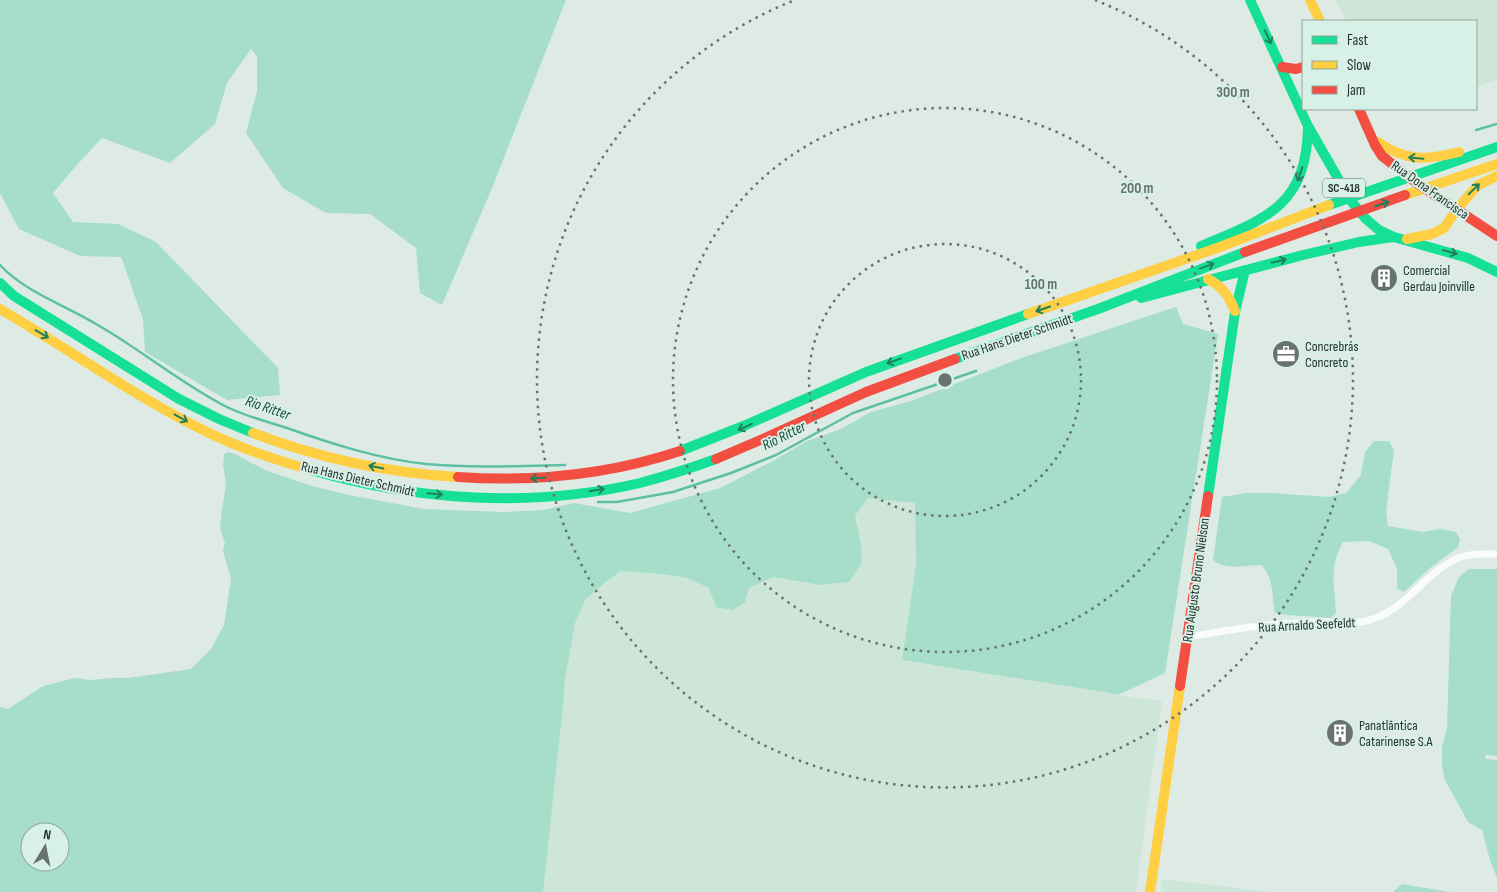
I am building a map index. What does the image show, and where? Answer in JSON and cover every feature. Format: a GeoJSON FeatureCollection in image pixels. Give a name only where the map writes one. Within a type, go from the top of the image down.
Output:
{"type":"FeatureCollection","features":[{"type":"Feature","properties":{"kind":"main road","name":"SC-418"},"geometry":{"type":"LineString","coordinates":[[1250,0],[1308,126],[1351,201],[1366,219],[1379,230],[1399,238]]}},
{"type":"Feature","properties":{"kind":"main road"},"geometry":{"type":"LineString","coordinates":[[1310,0],[1320,20]]}},
{"type":"Feature","properties":{"kind":"main road"},"geometry":{"type":"LineString","coordinates":[[1282,68],[1302,67]]}},
{"type":"Feature","properties":{"kind":"main road","name":"Rua Dona Francisca"},"geometry":{"type":"LineString","coordinates":[[1359,110],[1371,137],[1382,156],[1418,184],[1497,236]]}},
{"type":"Feature","properties":{"kind":"main road"},"geometry":{"type":"LineString","coordinates":[[1089,294],[1254,224],[1269,213],[1286,198],[1298,180],[1304,164],[1308,143],[1308,126]]}},
{"type":"Feature","properties":{"kind":"main road"},"geometry":{"type":"LineString","coordinates":[[1371,137],[1387,150],[1403,156],[1420,159],[1441,157],[1497,141]]}},
{"type":"Feature","properties":{"kind":"main road","name":"Rua Hans Dieter Schmidt"},"geometry":{"type":"LineString","coordinates":[[0,283],[14,296],[148,381],[236,427],[346,461],[396,472],[479,479],[523,479],[626,467],[672,454],[745,427],[876,367],[1089,294],[1330,204],[1497,147]]}},
{"type":"Feature","properties":{"kind":"main road","name":"Rua Hans Dieter Schmidt"},"geometry":{"type":"LineString","coordinates":[[0,309],[166,410],[208,432],[234,444],[306,468],[380,487],[420,493],[488,498],[585,492],[640,482],[666,475],[744,447],[882,385],[1093,311],[1162,283],[1336,220],[1497,164]]}},
{"type":"Feature","properties":{"kind":"main road"},"geometry":{"type":"LineString","coordinates":[[1093,311],[1208,279],[1375,239],[1432,234],[1444,228],[1457,209],[1478,185],[1497,176]]}},
{"type":"Feature","properties":{"kind":"main road"},"geometry":{"type":"LineString","coordinates":[[1399,238],[1468,258],[1497,272]]}},
{"type":"Feature","properties":{"kind":"main road","name":"Rua Augusto Bruno Nielson"},"geometry":{"type":"LineString","coordinates":[[1150,892],[1235,312],[1245,270]]}},
{"type":"Feature","properties":{"kind":"main road"},"geometry":{"type":"LineString","coordinates":[[1208,279],[1224,288],[1229,295],[1235,312]]}},
{"type":"Feature","properties":{"kind":"street","name":"Rua Arnaldo Seefeldt"},"geometry":{"type":"LineString","coordinates":[[1187,637],[1282,624],[1310,622],[1360,623],[1375,618],[1402,603],[1436,572],[1457,559],[1475,555],[1497,554]]}},
{"type":"Feature","properties":{"kind":"shaded area"},"geometry":{"type":"Polygon","coordinates":[[[1336,0],[1497,0],[1497,80],[1477,87],[1477,20],[1346,20],[1336,0]]]}},
{"type":"Feature","properties":{"kind":"shaded area"},"geometry":{"type":"Polygon","coordinates":[[[868,498],[915,502],[916,564],[902,660],[1162,701],[1136,892],[543,892],[564,686],[575,623],[584,600],[621,571],[687,578],[745,602],[749,588],[773,577],[820,585],[861,544],[855,516],[868,498]]]}},
{"type":"Feature","properties":{"kind":"shaded area"},"geometry":{"type":"Polygon","coordinates":[[[1162,879],[1271,892],[1161,892],[1162,879]]]}},
{"type":"Feature","properties":{"kind":"green space"},"geometry":{"type":"Polygon","coordinates":[[[0,0],[566,0],[492,188],[442,305],[420,293],[416,248],[370,214],[326,213],[283,188],[246,133],[257,91],[257,56],[251,49],[227,83],[215,124],[170,163],[102,138],[75,167],[53,193],[73,222],[118,224],[156,242],[278,368],[280,395],[227,400],[145,352],[143,319],[121,257],[80,256],[19,229],[0,193],[0,0]]]}},
{"type":"Feature","properties":{"kind":"green space"},"geometry":{"type":"Polygon","coordinates":[[[1176,307],[1183,324],[1218,334],[1165,673],[1118,695],[902,660],[916,564],[915,503],[868,498],[855,516],[861,544],[862,562],[849,582],[820,585],[773,577],[749,588],[745,602],[733,610],[716,607],[709,588],[687,578],[621,571],[585,600],[575,623],[564,686],[543,892],[0,892],[0,707],[8,709],[43,686],[75,678],[91,680],[128,678],[191,669],[211,649],[224,625],[231,579],[223,551],[225,543],[220,528],[226,484],[223,465],[224,454],[229,452],[265,470],[312,486],[424,509],[503,512],[543,510],[574,503],[630,513],[720,488],[807,441],[841,429],[871,412],[911,401],[1021,358],[1176,307]]]}},
{"type":"Feature","properties":{"kind":"green space"},"geometry":{"type":"Polygon","coordinates":[[[1374,441],[1389,441],[1394,450],[1386,512],[1388,526],[1423,532],[1440,529],[1456,532],[1460,539],[1458,547],[1430,568],[1404,592],[1397,588],[1397,569],[1388,549],[1369,541],[1343,542],[1338,552],[1334,569],[1336,613],[1331,618],[1275,613],[1271,582],[1261,565],[1236,567],[1224,565],[1213,560],[1222,497],[1246,493],[1271,493],[1329,497],[1346,493],[1361,475],[1365,452],[1374,441]]]}},
{"type":"Feature","properties":{"kind":"green space"},"geometry":{"type":"Polygon","coordinates":[[[1469,569],[1497,569],[1497,756],[1485,755],[1486,759],[1497,760],[1497,877],[1491,864],[1482,830],[1468,822],[1445,780],[1442,766],[1442,748],[1447,727],[1451,596],[1459,577],[1469,569]]]}},
{"type":"Feature","properties":{"kind":"green space"},"geometry":{"type":"Polygon","coordinates":[[[1402,884],[1450,892],[1393,892],[1402,884]]]}},
{"type":"Feature","properties":{"kind":"waterway","name":"Rio Ritter"},"geometry":{"type":"LineString","coordinates":[[1476,130],[1497,124]]}},
{"type":"Feature","properties":{"kind":"waterway","name":"Rio Ritter"},"geometry":{"type":"LineString","coordinates":[[0,265],[10,275],[33,291],[84,317],[207,396],[247,415],[321,440],[408,462],[461,466],[565,465]]}},
{"type":"Feature","properties":{"kind":"waterway","name":"Rio Ritter"},"geometry":{"type":"LineString","coordinates":[[598,502],[617,502],[673,492],[731,473],[776,455],[853,413],[976,371]]}},
{"type":"Feature","properties":{"kind":"traffic: fast"},"geometry":{"type":"LineString","coordinates":[[1250,0],[1308,126],[1351,201],[1366,219],[1379,230],[1394,237],[1468,258],[1497,272]]}},
{"type":"Feature","properties":{"kind":"traffic: fast"},"geometry":{"type":"LineString","coordinates":[[1201,246],[1263,217],[1278,206],[1291,192],[1300,175],[1306,153],[1308,126]]}},
{"type":"Feature","properties":{"kind":"traffic: fast"},"geometry":{"type":"LineString","coordinates":[[1329,205],[1497,147]]}},
{"type":"Feature","properties":{"kind":"traffic: fast"},"geometry":{"type":"LineString","coordinates":[[1141,298],[1303,255],[1359,242],[1393,237]]}},
{"type":"Feature","properties":{"kind":"traffic: fast"},"geometry":{"type":"LineString","coordinates":[[955,359],[1098,309],[1245,252]]}},
{"type":"Feature","properties":{"kind":"traffic: fast"},"geometry":{"type":"LineString","coordinates":[[1208,496],[1235,312],[1245,270]]}},
{"type":"Feature","properties":{"kind":"traffic: fast"},"geometry":{"type":"LineString","coordinates":[[0,283],[14,296],[179,399],[253,433]]}},
{"type":"Feature","properties":{"kind":"traffic: fast"},"geometry":{"type":"LineString","coordinates":[[680,451],[746,425],[866,372],[1028,314]]}},
{"type":"Feature","properties":{"kind":"traffic: fast"},"geometry":{"type":"LineString","coordinates":[[311,470],[392,489],[475,498],[517,498],[558,496],[640,483],[716,459]]}},
{"type":"Feature","properties":{"kind":"traffic: slow"},"geometry":{"type":"LineString","coordinates":[[1310,0],[1320,20]]}},
{"type":"Feature","properties":{"kind":"traffic: slow"},"geometry":{"type":"LineString","coordinates":[[1378,142],[1398,153],[1417,158],[1437,157],[1459,152]]}},
{"type":"Feature","properties":{"kind":"traffic: slow"},"geometry":{"type":"LineString","coordinates":[[1405,195],[1497,164]]}},
{"type":"Feature","properties":{"kind":"traffic: slow"},"geometry":{"type":"LineString","coordinates":[[1407,239],[1432,234],[1444,228],[1457,209],[1478,185],[1497,176]]}},
{"type":"Feature","properties":{"kind":"traffic: slow"},"geometry":{"type":"LineString","coordinates":[[1028,314],[1220,247],[1329,205]]}},
{"type":"Feature","properties":{"kind":"traffic: slow"},"geometry":{"type":"LineString","coordinates":[[1208,279],[1225,292],[1235,311]]}},
{"type":"Feature","properties":{"kind":"traffic: slow"},"geometry":{"type":"LineString","coordinates":[[0,309],[180,418],[219,438],[271,458],[311,470]]}},
{"type":"Feature","properties":{"kind":"traffic: slow"},"geometry":{"type":"LineString","coordinates":[[253,433],[303,450],[354,463],[406,472],[458,477]]}},
{"type":"Feature","properties":{"kind":"traffic: slow"},"geometry":{"type":"LineString","coordinates":[[1150,892],[1180,686]]}},
{"type":"Feature","properties":{"kind":"traffic: jam"},"geometry":{"type":"LineString","coordinates":[[1282,67],[1296,69],[1302,67]]}},
{"type":"Feature","properties":{"kind":"traffic: jam"},"geometry":{"type":"LineString","coordinates":[[1359,110],[1382,156],[1418,184],[1497,236]]}},
{"type":"Feature","properties":{"kind":"traffic: jam"},"geometry":{"type":"LineString","coordinates":[[1245,252],[1405,195]]}},
{"type":"Feature","properties":{"kind":"traffic: jam"},"geometry":{"type":"LineString","coordinates":[[716,459],[866,392],[955,359]]}},
{"type":"Feature","properties":{"kind":"traffic: jam"},"geometry":{"type":"LineString","coordinates":[[458,477],[514,478],[570,475],[625,466],[680,451]]}},
{"type":"Feature","properties":{"kind":"traffic: jam"},"geometry":{"type":"LineString","coordinates":[[1180,686],[1208,496]]}},
{"type":"Feature","properties":{"kind":"place","name":"Comercial Gerdau Joinville"},"geometry":{"type":"Point","coordinates":[1384,278]}},
{"type":"Feature","properties":{"kind":"place","name":"Concrebrás Concreto"},"geometry":{"type":"Point","coordinates":[1286,354]}},
{"type":"Feature","properties":{"kind":"place","name":"Panatlântica Catarinense S.A"},"geometry":{"type":"Point","coordinates":[1340,733]}}]}
